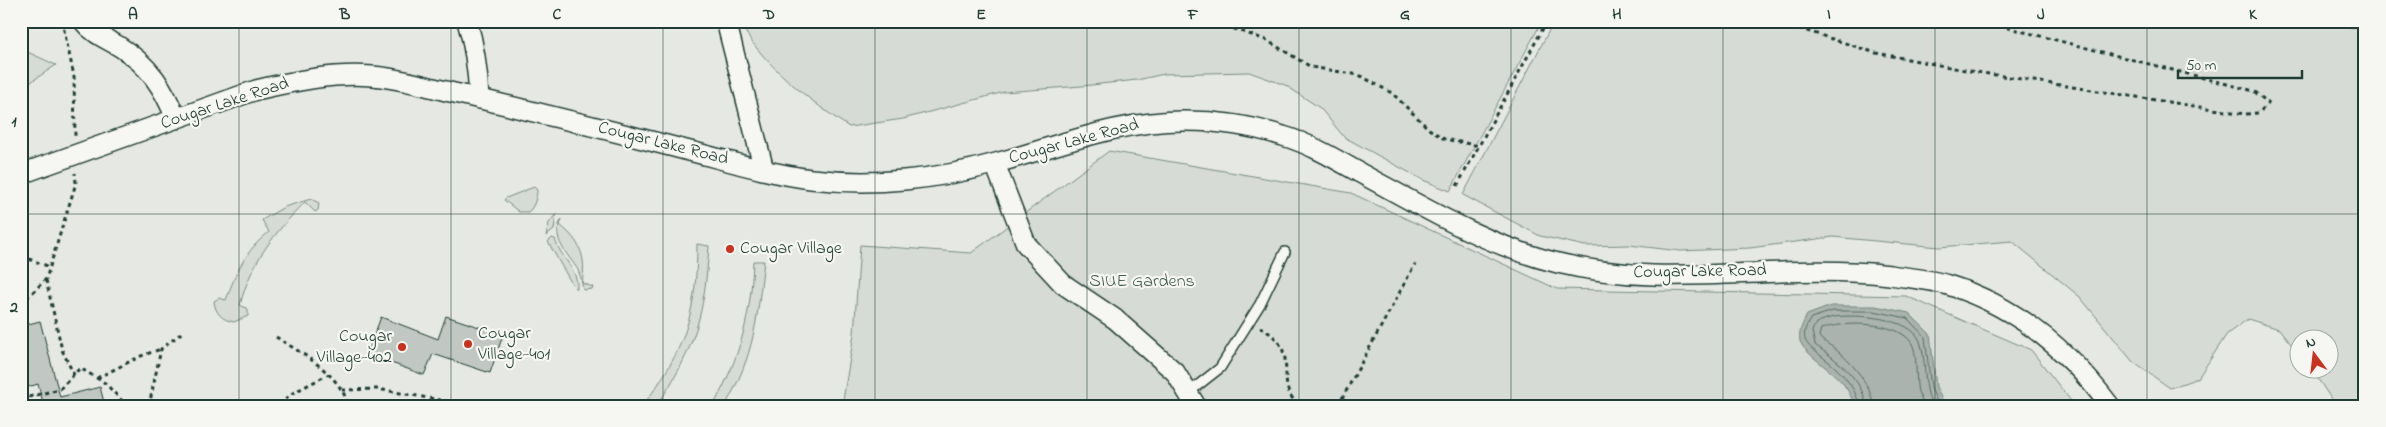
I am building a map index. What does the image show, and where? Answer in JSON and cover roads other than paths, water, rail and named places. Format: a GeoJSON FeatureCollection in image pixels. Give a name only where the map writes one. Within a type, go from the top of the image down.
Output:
{"type":"FeatureCollection","features":[{"type":"Feature","properties":{"kind":"street"},"geometry":{"type":"LineString","coordinates":[[82,21],[104,40],[138,59],[153,74],[165,93],[176,119]]}},
{"type":"Feature","properties":{"kind":"street"},"geometry":{"type":"LineString","coordinates":[[467,21],[477,63],[479,99]]}},
{"type":"Feature","properties":{"kind":"street"},"geometry":{"type":"LineString","coordinates":[[726,21],[764,170]]}},
{"type":"Feature","properties":{"kind":"street","name":"Cougar Lake Road"},"geometry":{"type":"LineString","coordinates":[[21,174],[256,90],[329,76],[375,76],[479,99],[764,170],[816,179],[891,182],[995,164],[1115,128],[1153,122],[1217,122],[1249,127],[1286,137],[1317,150],[1460,227],[1518,252],[1562,264],[1605,272],[1648,276],[1692,276],[1822,270],[1875,274],[1947,285],[2006,309],[2033,326],[2087,374],[2110,406]]}},
{"type":"Feature","properties":{"kind":"street"},"geometry":{"type":"LineString","coordinates":[[995,164],[1026,244],[1064,284],[1115,319],[1175,372],[1192,399]]}},
{"type":"Feature","properties":{"kind":"lane"},"geometry":{"type":"LineString","coordinates":[[1192,399],[1220,368],[1260,304],[1285,252]]}},
{"type":"Feature","properties":{"kind":"water"},"geometry":{"type":"Polygon","coordinates":[[[1831,306],[1875,306],[1909,313],[1930,334],[1936,387],[1945,406],[1855,406],[1844,385],[1807,351],[1800,341],[1800,331],[1807,315],[1831,306]]]}},
{"type":"Feature","properties":{"kind":"place","name":"Cougar Village"},"geometry":{"type":"Point","coordinates":[730,249]}},
{"type":"Feature","properties":{"kind":"place","name":"Cougar Village-401"},"geometry":{"type":"Point","coordinates":[468,344]}},
{"type":"Feature","properties":{"kind":"place","name":"Cougar Village-402"},"geometry":{"type":"Point","coordinates":[402,347]}},
{"type":"Feature","properties":{"kind":"park label","name":"SIUE Gardens"},"geometry":{"type":"Point","coordinates":[1142,282]}}]}
